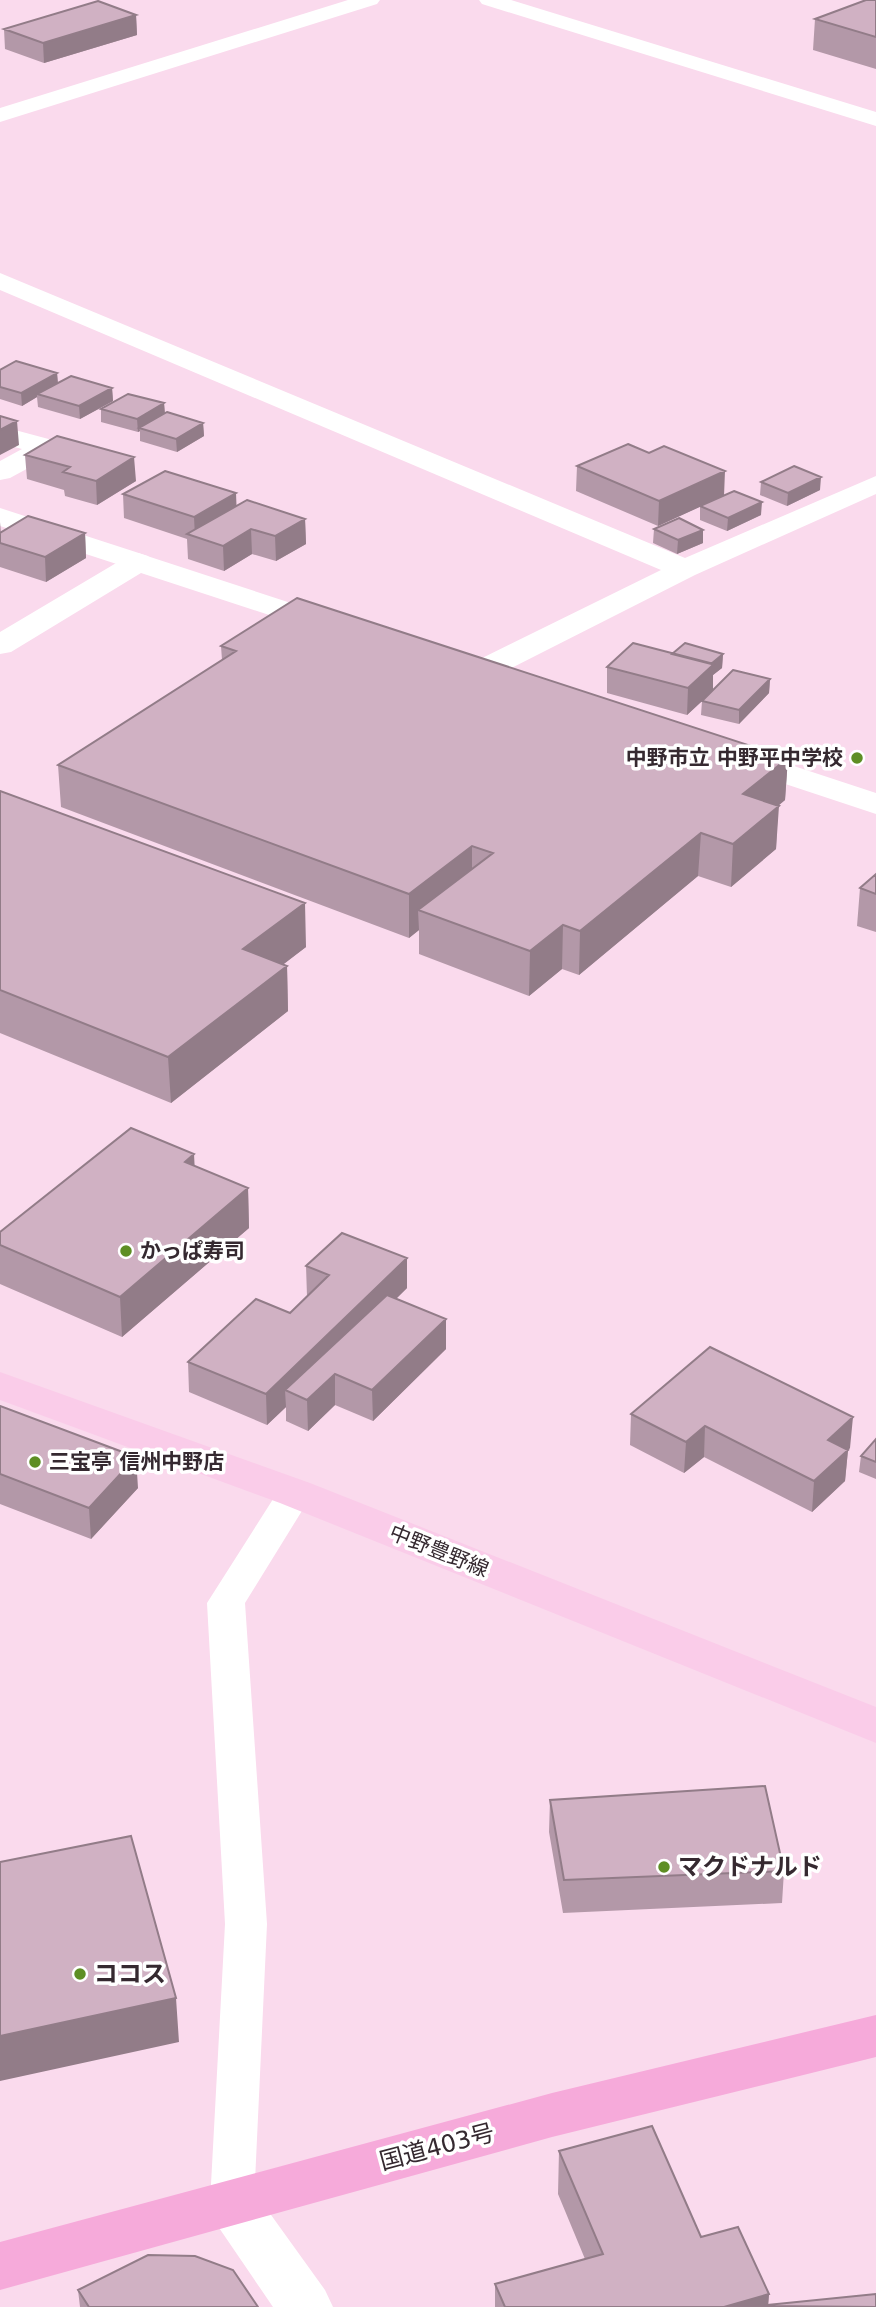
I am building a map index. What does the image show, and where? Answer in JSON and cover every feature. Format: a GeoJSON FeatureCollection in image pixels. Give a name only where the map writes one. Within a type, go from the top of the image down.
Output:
{"type":"FeatureCollection","features":[{"type":"Feature","properties":{"kind":"highway","name":"国道403号"},"geometry":{"type":"LineString","coordinates":[[0,2266],[552,2115],[863,2035]]}},
{"type":"Feature","properties":{"kind":"main road","name":"中野豊野線"},"geometry":{"type":"LineString","coordinates":[[0,1385],[295,1493],[856,1718],[876,1734]]}},
{"type":"Feature","properties":{"kind":"street"},"geometry":{"type":"LineString","coordinates":[[0,116],[370,0]]}},
{"type":"Feature","properties":{"kind":"street"},"geometry":{"type":"LineString","coordinates":[[489,0],[876,119]]}},
{"type":"Feature","properties":{"kind":"street"},"geometry":{"type":"LineString","coordinates":[[0,281],[685,569]]}},
{"type":"Feature","properties":{"kind":"street"},"geometry":{"type":"LineString","coordinates":[[0,433],[46,447],[0,472]]}},
{"type":"Feature","properties":{"kind":"street"},"geometry":{"type":"LineString","coordinates":[[515,686],[463,669],[876,484]]}},
{"type":"Feature","properties":{"kind":"street"},"geometry":{"type":"LineString","coordinates":[[0,517],[359,635]]}},
{"type":"Feature","properties":{"kind":"street"},"geometry":{"type":"LineString","coordinates":[[0,645],[138,562]]}},
{"type":"Feature","properties":{"kind":"street"},"geometry":{"type":"LineString","coordinates":[[710,749],[876,804]]}},
{"type":"Feature","properties":{"kind":"street"},"geometry":{"type":"LineString","coordinates":[[232,2203],[305,2307]]}},
{"type":"Feature","properties":{"kind":"lane"},"geometry":{"type":"LineString","coordinates":[[232,2203],[246,1924],[226,1603],[295,1493]]}},
{"type":"Feature","properties":{"kind":"building"},"geometry":{"type":"Polygon","coordinates":[[[866,0],[876,0],[876,37],[815,19],[866,0]]]}},
{"type":"Feature","properties":{"kind":"building"},"geometry":{"type":"Polygon","coordinates":[[[98,1],[136,15],[43,43],[4,29],[98,1]]]}},
{"type":"Feature","properties":{"kind":"building"},"geometry":{"type":"Polygon","coordinates":[[[16,361],[57,373],[21,393],[0,387],[0,370],[16,361]]]}},
{"type":"Feature","properties":{"kind":"building"},"geometry":{"type":"Polygon","coordinates":[[[71,376],[112,388],[79,406],[37,394],[71,376]]]}},
{"type":"Feature","properties":{"kind":"building"},"geometry":{"type":"Polygon","coordinates":[[[128,394],[164,403],[137,419],[101,409],[128,394]]]}},
{"type":"Feature","properties":{"kind":"building"},"geometry":{"type":"Polygon","coordinates":[[[167,412],[203,423],[176,439],[139,428],[167,412]]]}},
{"type":"Feature","properties":{"kind":"building"},"geometry":{"type":"Polygon","coordinates":[[[0,416],[17,421],[0,430],[0,416]]]}},
{"type":"Feature","properties":{"kind":"building"},"geometry":{"type":"Polygon","coordinates":[[[57,436],[134,457],[96,481],[63,472],[70,467],[25,455],[57,436]]]}},
{"type":"Feature","properties":{"kind":"building"},"geometry":{"type":"Polygon","coordinates":[[[628,444],[649,453],[664,446],[725,471],[659,501],[577,466],[628,444]]]}},
{"type":"Feature","properties":{"kind":"building"},"geometry":{"type":"Polygon","coordinates":[[[794,466],[821,477],[788,493],[761,482],[794,466]]]}},
{"type":"Feature","properties":{"kind":"building"},"geometry":{"type":"Polygon","coordinates":[[[165,471],[236,493],[194,517],[123,494],[165,471]]]}},
{"type":"Feature","properties":{"kind":"building"},"geometry":{"type":"Polygon","coordinates":[[[734,491],[762,502],[728,518],[700,506],[734,491]]]}},
{"type":"Feature","properties":{"kind":"building"},"geometry":{"type":"Polygon","coordinates":[[[247,500],[305,519],[275,536],[251,529],[223,546],[187,534],[247,500]]]}},
{"type":"Feature","properties":{"kind":"building"},"geometry":{"type":"Polygon","coordinates":[[[28,516],[85,533],[45,557],[0,543],[0,533],[28,516]]]}},
{"type":"Feature","properties":{"kind":"building"},"geometry":{"type":"Polygon","coordinates":[[[679,518],[703,530],[678,540],[654,529],[679,518]]]}},
{"type":"Feature","properties":{"kind":"building"},"geometry":{"type":"Polygon","coordinates":[[[297,598],[788,758],[743,794],[779,806],[733,844],[701,833],[580,931],[563,925],[530,951],[418,910],[493,853],[472,846],[409,894],[58,765],[236,651],[221,646],[297,598]]]}},
{"type":"Feature","properties":{"kind":"building"},"geometry":{"type":"Polygon","coordinates":[[[633,643],[714,664],[688,688],[607,667],[633,643]]]}},
{"type":"Feature","properties":{"kind":"building"},"geometry":{"type":"Polygon","coordinates":[[[685,643],[723,654],[711,664],[672,654],[685,643]]]}},
{"type":"Feature","properties":{"kind":"building"},"geometry":{"type":"Polygon","coordinates":[[[733,670],[770,679],[739,710],[702,701],[733,670]]]}},
{"type":"Feature","properties":{"kind":"building"},"geometry":{"type":"Polygon","coordinates":[[[0,791],[305,903],[243,949],[287,966],[168,1057],[0,990],[0,791]]]}},
{"type":"Feature","properties":{"kind":"building"},"geometry":{"type":"Polygon","coordinates":[[[876,874],[876,894],[860,888],[876,874]]]}},
{"type":"Feature","properties":{"kind":"building"},"geometry":{"type":"Polygon","coordinates":[[[131,1128],[194,1154],[185,1162],[248,1188],[120,1297],[0,1245],[0,1232],[131,1128]]]}},
{"type":"Feature","properties":{"kind":"building"},"geometry":{"type":"Polygon","coordinates":[[[342,1233],[407,1258],[266,1394],[188,1362],[256,1299],[290,1313],[329,1275],[306,1266],[342,1233]]]}},
{"type":"Feature","properties":{"kind":"building"},"geometry":{"type":"Polygon","coordinates":[[[387,1295],[446,1319],[372,1390],[335,1374],[307,1400],[285,1390],[387,1295]]]}},
{"type":"Feature","properties":{"kind":"building"},"geometry":{"type":"Polygon","coordinates":[[[710,1347],[853,1417],[828,1440],[848,1450],[814,1481],[705,1426],[686,1442],[631,1414],[710,1347]]]}},
{"type":"Feature","properties":{"kind":"building"},"geometry":{"type":"Polygon","coordinates":[[[0,1406],[136,1457],[89,1508],[0,1474],[0,1406]]]}},
{"type":"Feature","properties":{"kind":"building"},"geometry":{"type":"Polygon","coordinates":[[[876,1439],[876,1462],[861,1456],[876,1439]]]}},
{"type":"Feature","properties":{"kind":"building"},"geometry":{"type":"Polygon","coordinates":[[[765,1786],[784,1871],[564,1880],[550,1800],[765,1786]]]}},
{"type":"Feature","properties":{"kind":"building","name":"ココス"},"geometry":{"type":"Polygon","coordinates":[[[131,1836],[176,1998],[0,2036],[0,1862],[131,1836]]]}},
{"type":"Feature","properties":{"kind":"building"},"geometry":{"type":"Polygon","coordinates":[[[652,2126],[701,2237],[738,2227],[769,2294],[724,2307],[505,2307],[495,2284],[603,2254],[559,2151],[652,2126]]]}},
{"type":"Feature","properties":{"kind":"building"},"geometry":{"type":"Polygon","coordinates":[[[148,2255],[195,2256],[233,2270],[258,2307],[89,2307],[78,2290],[148,2255]]]}},
{"type":"Feature","properties":{"kind":"building"},"geometry":{"type":"Polygon","coordinates":[[[876,2294],[876,2307],[756,2306],[876,2294]]]}},
{"type":"Feature","properties":{"kind":"place","name":"中野市立 中野平中学校"},"geometry":{"type":"Point","coordinates":[857,758]}},
{"type":"Feature","properties":{"kind":"place","name":"かっぱ寿司"},"geometry":{"type":"Point","coordinates":[126,1251]}},
{"type":"Feature","properties":{"kind":"place","name":"三宝亭 信州中野店"},"geometry":{"type":"Point","coordinates":[35,1462]}},
{"type":"Feature","properties":{"kind":"place","name":"マクドナルド"},"geometry":{"type":"Point","coordinates":[664,1867]}},
{"type":"Feature","properties":{"kind":"place","name":"ココス"},"geometry":{"type":"Point","coordinates":[80,1974]}}]}
